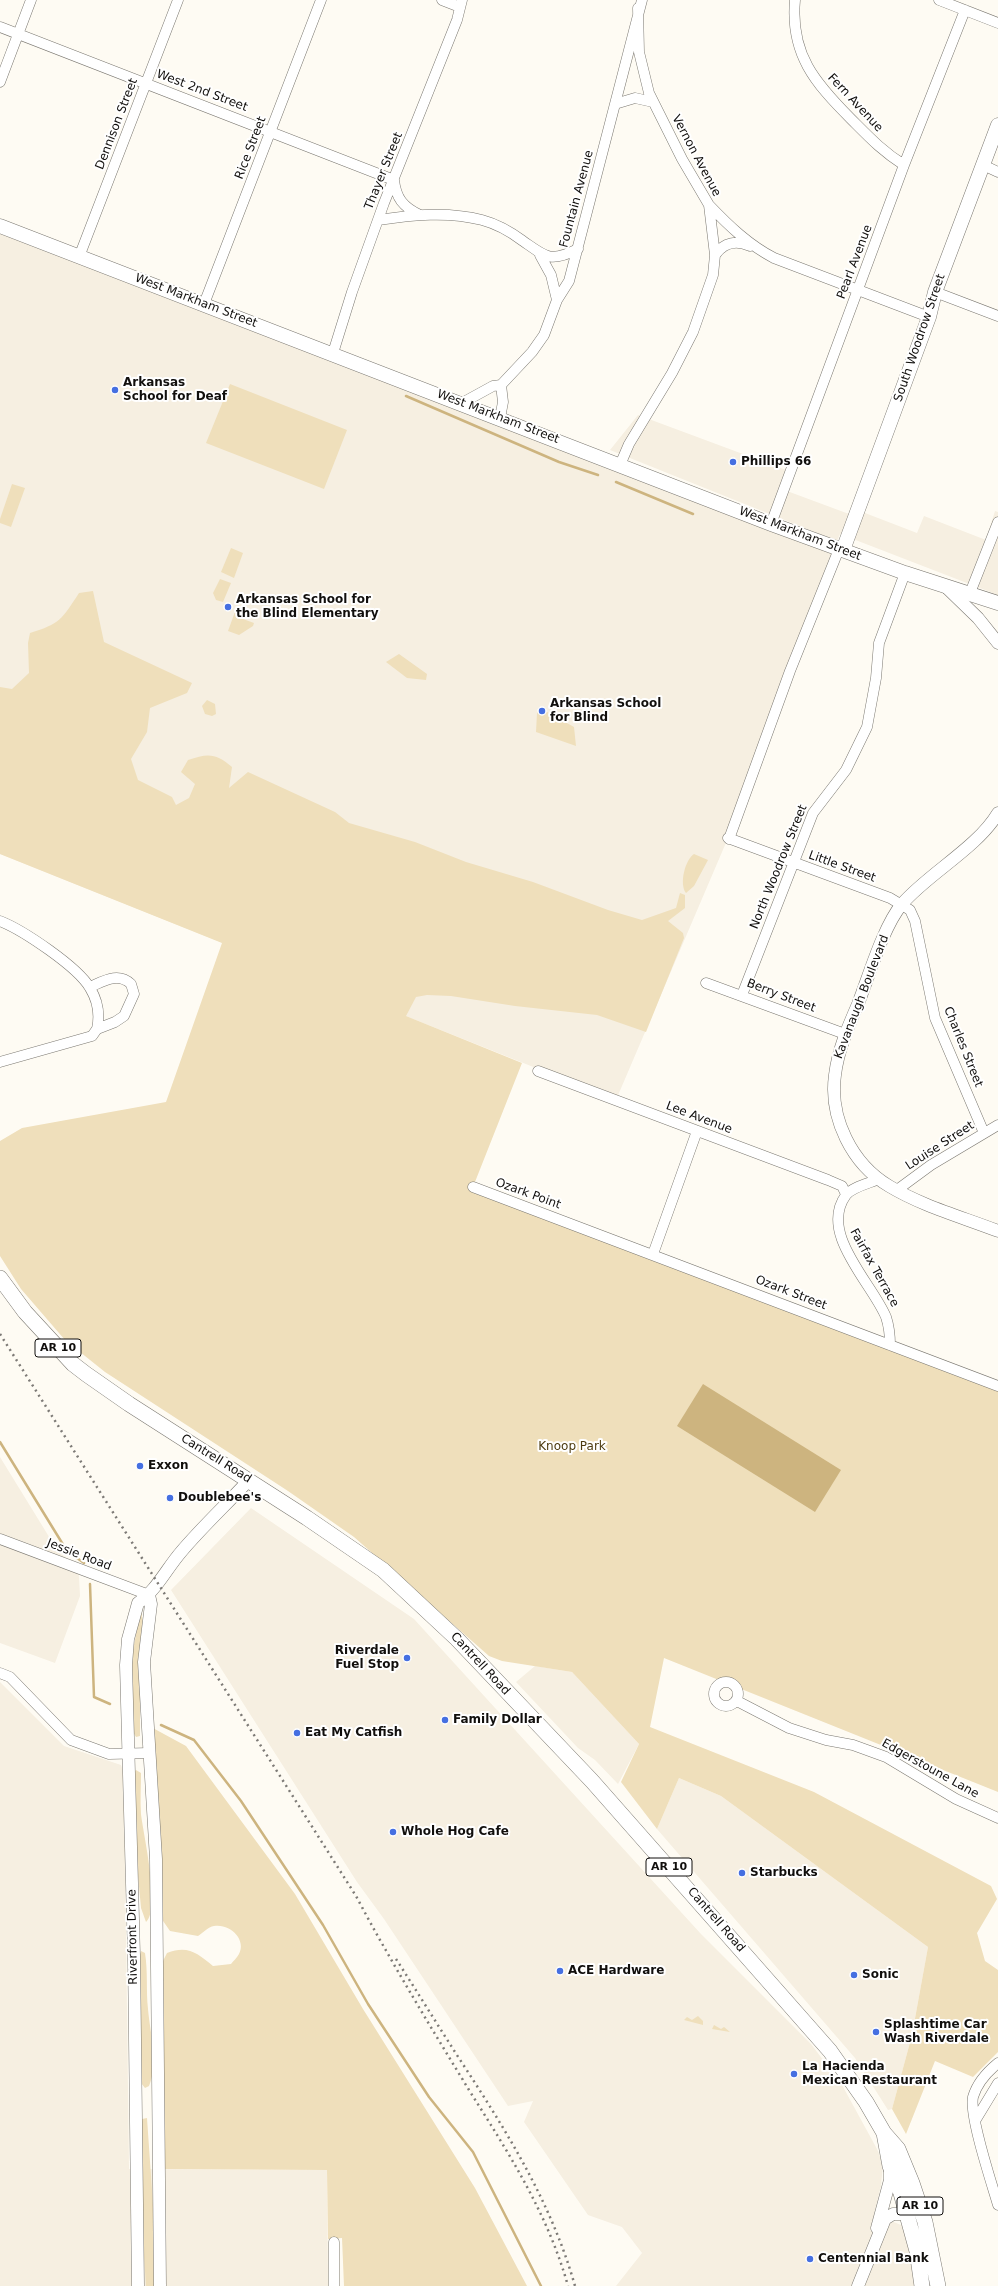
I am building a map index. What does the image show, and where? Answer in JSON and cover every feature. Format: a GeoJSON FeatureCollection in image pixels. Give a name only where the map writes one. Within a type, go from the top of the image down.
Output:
{"type":"FeatureCollection","features":[{"type":"Feature","properties":{"kind":"main road","name":"South Woodrow Street"},"geometry":{"type":"LineString","coordinates":[[841,550],[929,317],[935,292],[998,125]]}},
{"type":"Feature","properties":{"kind":"main road","name":"West Markham Street"},"geometry":{"type":"LineString","coordinates":[[0,226],[333,353],[771,524],[905,573],[998,603]]}},
{"type":"Feature","properties":{"kind":"main road","name":"Cantrell Road"},"geometry":{"type":"LineString","coordinates":[[0,1278],[20,1306],[77,1367],[129,1404],[249,1480],[382,1570],[457,1639],[655,1850],[830,2051],[866,2102],[884,2133],[898,2149],[925,2222],[938,2286]]}},
{"type":"Feature","properties":{"kind":"main road","name":"Cantrell Road"},"geometry":{"type":"LineString","coordinates":[[884,2133],[890,2166],[907,2214],[917,2251],[922,2286]]}},
{"type":"Feature","properties":{"kind":"street"},"geometry":{"type":"LineString","coordinates":[[0,82],[31,0]]}},
{"type":"Feature","properties":{"kind":"street","name":"Dennison Street"},"geometry":{"type":"LineString","coordinates":[[79,257],[178,0]]}},
{"type":"Feature","properties":{"kind":"street","name":"Rice Street"},"geometry":{"type":"LineString","coordinates":[[204,304],[321,0]]}},
{"type":"Feature","properties":{"kind":"street"},"geometry":{"type":"LineString","coordinates":[[442,0],[461,3]]}},
{"type":"Feature","properties":{"kind":"street","name":"Fern Avenue"},"geometry":{"type":"LineString","coordinates":[[795,0],[798,46],[818,83],[873,143],[904,165]]}},
{"type":"Feature","properties":{"kind":"street"},"geometry":{"type":"LineString","coordinates":[[939,0],[998,24]]}},
{"type":"Feature","properties":{"kind":"street","name":"Thayer Street"},"geometry":{"type":"LineString","coordinates":[[333,353],[352,292],[378,220],[457,20],[461,3]]}},
{"type":"Feature","properties":{"kind":"street","name":"Vernon Avenue"},"geometry":{"type":"LineString","coordinates":[[620,465],[629,444],[672,373],[693,332],[713,275],[715,255],[709,206],[653,102],[639,52],[640,4]]}},
{"type":"Feature","properties":{"kind":"street","name":"Fountain Avenue"},"geometry":{"type":"LineString","coordinates":[[462,403],[493,386],[501,385],[532,352],[544,335],[557,300],[569,281],[640,4]]}},
{"type":"Feature","properties":{"kind":"street","name":"Pearl Avenue"},"geometry":{"type":"LineString","coordinates":[[771,524],[904,165],[965,10]]}},
{"type":"Feature","properties":{"kind":"street","name":"West 2nd Street"},"geometry":{"type":"LineString","coordinates":[[0,27],[394,180]]}},
{"type":"Feature","properties":{"kind":"street"},"geometry":{"type":"LineString","coordinates":[[615,104],[635,98],[653,102]]}},
{"type":"Feature","properties":{"kind":"street"},"geometry":{"type":"LineString","coordinates":[[983,165],[998,172]]}},
{"type":"Feature","properties":{"kind":"street"},"geometry":{"type":"LineString","coordinates":[[394,180],[402,203],[420,215]]}},
{"type":"Feature","properties":{"kind":"street"},"geometry":{"type":"LineString","coordinates":[[709,206],[733,230],[756,249]]}},
{"type":"Feature","properties":{"kind":"street"},"geometry":{"type":"LineString","coordinates":[[378,220],[420,215],[467,217],[489,222],[516,236],[540,255],[551,275],[557,300]]}},
{"type":"Feature","properties":{"kind":"street"},"geometry":{"type":"LineString","coordinates":[[715,255],[723,246],[734,242],[742,243],[796,268],[929,317]]}},
{"type":"Feature","properties":{"kind":"street"},"geometry":{"type":"LineString","coordinates":[[540,255],[559,257],[578,249]]}},
{"type":"Feature","properties":{"kind":"street"},"geometry":{"type":"LineString","coordinates":[[935,292],[998,316]]}},
{"type":"Feature","properties":{"kind":"street"},"geometry":{"type":"LineString","coordinates":[[500,418],[503,402],[501,385]]}},
{"type":"Feature","properties":{"kind":"street"},"geometry":{"type":"LineString","coordinates":[[970,593],[998,522]]}},
{"type":"Feature","properties":{"kind":"street","name":"Little Street"},"geometry":{"type":"LineString","coordinates":[[841,550],[790,671],[728,838],[890,898],[901,906]]}},
{"type":"Feature","properties":{"kind":"street","name":"North Woodrow Street"},"geometry":{"type":"LineString","coordinates":[[742,995],[813,813],[848,766],[867,727],[876,678],[879,643],[905,573]]}},
{"type":"Feature","properties":{"kind":"street"},"geometry":{"type":"LineString","coordinates":[[942,584],[978,618],[998,643]]}},
{"type":"Feature","properties":{"kind":"street","name":"Kavanaugh Boulevard"},"geometry":{"type":"LineString","coordinates":[[998,813],[974,840],[919,887],[901,906],[883,941],[845,1034],[835,1075],[836,1111],[852,1149],[878,1179],[897,1190],[998,1231]]}},
{"type":"Feature","properties":{"kind":"street","name":"Charles Street"},"geometry":{"type":"LineString","coordinates":[[901,906],[912,912],[935,1018],[984,1133]]}},
{"type":"Feature","properties":{"kind":"street"},"geometry":{"type":"LineString","coordinates":[[0,921],[35,939],[79,975],[90,987],[99,1011],[97,1029],[92,1036],[0,1062]]}},
{"type":"Feature","properties":{"kind":"street"},"geometry":{"type":"LineString","coordinates":[[90,987],[119,977],[126,979],[134,991],[132,1002],[124,1016],[115,1022],[97,1029]]}},
{"type":"Feature","properties":{"kind":"street","name":"Berry Street"},"geometry":{"type":"LineString","coordinates":[[706,983],[845,1034]]}},
{"type":"Feature","properties":{"kind":"street","name":"Lee Avenue"},"geometry":{"type":"LineString","coordinates":[[538,1071],[828,1180],[842,1186],[846,1194]]}},
{"type":"Feature","properties":{"kind":"street","name":"Louise Street"},"geometry":{"type":"LineString","coordinates":[[897,1190],[931,1165],[998,1125]]}},
{"type":"Feature","properties":{"kind":"street"},"geometry":{"type":"LineString","coordinates":[[653,1254],[697,1132]]}},
{"type":"Feature","properties":{"kind":"street"},"geometry":{"type":"LineString","coordinates":[[846,1194],[878,1179]]}},
{"type":"Feature","properties":{"kind":"street","name":"Ozark Point"},"geometry":{"type":"LineString","coordinates":[[472,1187],[574,1225]]}},
{"type":"Feature","properties":{"kind":"street","name":"Fairfax Terrace"},"geometry":{"type":"LineString","coordinates":[[846,1194],[839,1210],[839,1234],[886,1317],[890,1344]]}},
{"type":"Feature","properties":{"kind":"street","name":"Ozark Street"},"geometry":{"type":"LineString","coordinates":[[574,1225],[998,1386]]}},
{"type":"Feature","properties":{"kind":"street","name":"Riverfront Drive"},"geometry":{"type":"LineString","coordinates":[[138,2286],[130,1753],[126,1665],[128,1638],[138,1603],[149,1595],[164,1571],[249,1480]]}},
{"type":"Feature","properties":{"kind":"street","name":"Jessie Road"},"geometry":{"type":"LineString","coordinates":[[0,1539],[149,1595]]}},
{"type":"Feature","properties":{"kind":"street","name":"Riverfront Drive"},"geometry":{"type":"LineString","coordinates":[[149,1595],[150,1604],[144,1662],[157,1870],[160,2286]]}},
{"type":"Feature","properties":{"kind":"street"},"geometry":{"type":"LineString","coordinates":[[0,1673],[10,1676],[70,1740],[109,1754],[149,1753]]}},
{"type":"Feature","properties":{"kind":"street","name":"Edgerstoune Lane"},"geometry":{"type":"LineString","coordinates":[[737,1701],[789,1728],[826,1740],[853,1745],[886,1757],[956,1798],[998,1818]]}},
{"type":"Feature","properties":{"kind":"street"},"geometry":{"type":"LineString","coordinates":[[998,2063],[989,2071],[977,2088],[972,2108],[998,2205]]}},
{"type":"Feature","properties":{"kind":"street"},"geometry":{"type":"LineString","coordinates":[[975,2121],[998,2083]]}},
{"type":"Feature","properties":{"kind":"street"},"geometry":{"type":"LineString","coordinates":[[874,2243],[890,2180],[890,2166]]}},
{"type":"Feature","properties":{"kind":"street"},"geometry":{"type":"LineString","coordinates":[[858,2286],[874,2243],[885,2219],[893,2214],[907,2214]]}},
{"type":"Feature","properties":{"kind":"street"},"geometry":{"type":"LineString","coordinates":[[334,2242],[334,2286]]}},
{"type":"Feature","properties":{"kind":"shaded area"},"geometry":{"type":"Polygon","coordinates":[[[0,226],[843,550],[728,838],[616,1100],[0,854],[0,226]]]}},
{"type":"Feature","properties":{"kind":"shaded area"},"geometry":{"type":"Polygon","coordinates":[[[638,415],[794,473],[787,491],[849,514],[852,508],[917,533],[924,516],[986,540],[995,511],[998,512],[998,595],[840,534],[837,541],[610,450],[638,415]]]}},
{"type":"Feature","properties":{"kind":"shaded area"},"geometry":{"type":"Polygon","coordinates":[[[703,1384],[841,1470],[815,1512],[677,1426],[703,1384]]]}},
{"type":"Feature","properties":{"kind":"shaded area"},"geometry":{"type":"Polygon","coordinates":[[[0,1457],[59,1553],[76,1564],[79,1577],[80,1596],[55,1663],[0,1643],[0,1457]]]}},
{"type":"Feature","properties":{"kind":"shaded area"},"geometry":{"type":"Polygon","coordinates":[[[251,1508],[414,1619],[701,1934],[811,2044],[842,2085],[877,2149],[883,2164],[881,2186],[874,2214],[906,2227],[918,2286],[616,2286],[642,2253],[622,2227],[588,2215],[524,2122],[533,2101],[508,2106],[384,1919],[357,1882],[171,1590],[251,1508]]]}},
{"type":"Feature","properties":{"kind":"shaded area"},"geometry":{"type":"Polygon","coordinates":[[[535,1666],[572,1672],[639,1744],[618,1784],[595,1760],[578,1748],[516,1682],[535,1666]]]}},
{"type":"Feature","properties":{"kind":"shaded area"},"geometry":{"type":"Polygon","coordinates":[[[0,1682],[64,1746],[121,1765],[124,1774],[129,2169],[327,2170],[328,2286],[0,2286],[0,1682]]]}},
{"type":"Feature","properties":{"kind":"shaded area"},"geometry":{"type":"Polygon","coordinates":[[[679,1778],[721,1796],[928,1947],[912,2035],[892,2109],[888,2110],[855,2058],[657,1829],[679,1778]]]}},
{"type":"Feature","properties":{"kind":"green space"},"geometry":{"type":"Polygon","coordinates":[[[230,384],[347,430],[324,489],[206,443],[230,384]]]}},
{"type":"Feature","properties":{"kind":"green space"},"geometry":{"type":"Polygon","coordinates":[[[12,484],[25,488],[11,527],[0,523],[0,519],[12,484]]]}},
{"type":"Feature","properties":{"kind":"green space"},"geometry":{"type":"Polygon","coordinates":[[[231,548],[243,553],[234,578],[221,572],[231,548]]]}},
{"type":"Feature","properties":{"kind":"green space"},"geometry":{"type":"Polygon","coordinates":[[[220,579],[231,583],[223,602],[216,600],[213,593],[220,579]]]}},
{"type":"Feature","properties":{"kind":"green space","name":"Knoop Park"},"geometry":{"type":"Polygon","coordinates":[[[93,591],[104,642],[192,683],[187,693],[150,708],[147,732],[131,759],[138,780],[172,797],[176,805],[189,798],[195,784],[181,772],[188,760],[206,755],[212,756],[221,759],[232,767],[229,788],[248,772],[335,812],[349,823],[415,842],[466,862],[533,882],[608,910],[642,920],[676,908],[680,893],[685,895],[685,908],[668,921],[683,933],[684,938],[646,1032],[597,1015],[515,1006],[451,996],[427,995],[416,997],[406,1016],[522,1063],[473,1187],[998,1382],[998,1792],[664,1658],[650,1727],[814,1792],[991,1886],[997,1899],[977,1933],[985,1961],[998,1970],[998,2052],[973,2077],[935,2061],[906,2134],[892,2109],[912,2035],[928,1947],[721,1796],[679,1778],[657,1829],[621,1782],[639,1744],[572,1672],[502,1661],[489,1656],[354,1537],[288,1491],[105,1372],[65,1340],[21,1289],[0,1256],[0,1141],[22,1128],[166,1102],[222,943],[0,854],[0,687],[12,689],[29,673],[28,643],[30,633],[48,627],[64,615],[79,593],[93,591]]]}},
{"type":"Feature","properties":{"kind":"green space"},"geometry":{"type":"Polygon","coordinates":[[[236,609],[246,612],[243,619],[254,623],[253,626],[239,635],[228,631],[236,609]]]}},
{"type":"Feature","properties":{"kind":"green space"},"geometry":{"type":"Polygon","coordinates":[[[399,654],[427,674],[426,680],[407,678],[386,662],[399,654]]]}},
{"type":"Feature","properties":{"kind":"green space"},"geometry":{"type":"Polygon","coordinates":[[[207,700],[215,704],[216,714],[212,716],[205,714],[202,706],[207,700]]]}},
{"type":"Feature","properties":{"kind":"green space"},"geometry":{"type":"Polygon","coordinates":[[[540,708],[574,727],[576,746],[536,732],[537,713],[540,708]]]}},
{"type":"Feature","properties":{"kind":"green space"},"geometry":{"type":"Polygon","coordinates":[[[694,854],[708,860],[694,886],[686,893],[683,884],[684,872],[688,861],[694,854]]]}},
{"type":"Feature","properties":{"kind":"green space"},"geometry":{"type":"Polygon","coordinates":[[[141,1609],[143,1624],[140,1648],[140,1736],[136,1737],[133,1732],[132,1655],[141,1609]]]}},
{"type":"Feature","properties":{"kind":"green space"},"geometry":{"type":"Polygon","coordinates":[[[151,1727],[186,1746],[295,1894],[363,2009],[475,2188],[527,2286],[344,2286],[342,2238],[328,2239],[327,2170],[164,2169],[163,1961],[167,1953],[187,1950],[202,1957],[213,1966],[231,1964],[238,1955],[241,1948],[241,1943],[235,1933],[225,1927],[214,1926],[198,1936],[170,1931],[161,1918],[151,1727]]]}},
{"type":"Feature","properties":{"kind":"green space"},"geometry":{"type":"Polygon","coordinates":[[[136,1770],[141,1773],[141,1814],[152,1888],[150,1915],[146,1922],[141,1908],[134,1832],[134,1772],[136,1770]]]}},
{"type":"Feature","properties":{"kind":"green space"},"geometry":{"type":"Polygon","coordinates":[[[141,1951],[145,1953],[146,1960],[147,2002],[154,2058],[152,2077],[149,2086],[145,2088],[141,2083],[138,1961],[141,1951]]]}},
{"type":"Feature","properties":{"kind":"green space"},"geometry":{"type":"Polygon","coordinates":[[[698,2016],[703,2021],[703,2025],[684,2020],[687,2017],[692,2020],[698,2016]]]}},
{"type":"Feature","properties":{"kind":"green space"},"geometry":{"type":"Polygon","coordinates":[[[714,2025],[721,2029],[724,2027],[730,2032],[712,2029],[714,2025]]]}},
{"type":"Feature","properties":{"kind":"green space"},"geometry":{"type":"Polygon","coordinates":[[[147,2118],[155,2234],[156,2286],[146,2286],[140,2196],[140,2130],[142,2119],[147,2118]]]}},
{"type":"Feature","properties":{"kind":"waterway"},"geometry":{"type":"LineString","coordinates":[[406,396],[559,462],[598,475]]}},
{"type":"Feature","properties":{"kind":"waterway"},"geometry":{"type":"LineString","coordinates":[[616,482],[693,514]]}},
{"type":"Feature","properties":{"kind":"waterway"},"geometry":{"type":"LineString","coordinates":[[0,1442],[67,1551],[84,1563]]}},
{"type":"Feature","properties":{"kind":"waterway"},"geometry":{"type":"LineString","coordinates":[[90,1584],[94,1697],[110,1704]]}},
{"type":"Feature","properties":{"kind":"waterway"},"geometry":{"type":"LineString","coordinates":[[161,1725],[194,1740],[241,1801],[323,1925],[368,2004],[429,2097],[473,2152],[541,2286]]}},
{"type":"Feature","properties":{"kind":"railway"},"geometry":{"type":"LineString","coordinates":[[0,1334],[356,1896],[411,1994],[526,2184],[550,2234],[560,2259],[568,2286]]}},
{"type":"Feature","properties":{"kind":"railway"},"geometry":{"type":"LineString","coordinates":[[396,1959],[500,2123],[530,2175],[555,2229],[575,2286]]}},
{"type":"Feature","properties":{"kind":"place","name":"Arkansas School for Deaf"},"geometry":{"type":"Point","coordinates":[115,390]}},
{"type":"Feature","properties":{"kind":"place","name":"Phillips 66"},"geometry":{"type":"Point","coordinates":[733,462]}},
{"type":"Feature","properties":{"kind":"place","name":"Arkansas School for the Blind Elementary"},"geometry":{"type":"Point","coordinates":[228,607]}},
{"type":"Feature","properties":{"kind":"place","name":"Arkansas School for Blind"},"geometry":{"type":"Point","coordinates":[542,711]}},
{"type":"Feature","properties":{"kind":"place","name":"Exxon"},"geometry":{"type":"Point","coordinates":[140,1466]}},
{"type":"Feature","properties":{"kind":"place","name":"Doublebee's"},"geometry":{"type":"Point","coordinates":[170,1498]}},
{"type":"Feature","properties":{"kind":"place","name":"Riverdale Fuel Stop"},"geometry":{"type":"Point","coordinates":[407,1658]}},
{"type":"Feature","properties":{"kind":"place","name":"Family Dollar"},"geometry":{"type":"Point","coordinates":[445,1720]}},
{"type":"Feature","properties":{"kind":"place","name":"Eat My Catfish"},"geometry":{"type":"Point","coordinates":[297,1733]}},
{"type":"Feature","properties":{"kind":"place","name":"Whole Hog Cafe"},"geometry":{"type":"Point","coordinates":[393,1832]}},
{"type":"Feature","properties":{"kind":"place","name":"Starbucks"},"geometry":{"type":"Point","coordinates":[742,1873]}},
{"type":"Feature","properties":{"kind":"place","name":"ACE Hardware"},"geometry":{"type":"Point","coordinates":[560,1971]}},
{"type":"Feature","properties":{"kind":"place","name":"Sonic"},"geometry":{"type":"Point","coordinates":[854,1975]}},
{"type":"Feature","properties":{"kind":"place","name":"Splashtime Car Wash Riverdale"},"geometry":{"type":"Point","coordinates":[876,2032]}},
{"type":"Feature","properties":{"kind":"place","name":"La Hacienda Mexican Restaurant"},"geometry":{"type":"Point","coordinates":[794,2074]}},
{"type":"Feature","properties":{"kind":"place","name":"Centennial Bank"},"geometry":{"type":"Point","coordinates":[810,2259]}}]}
